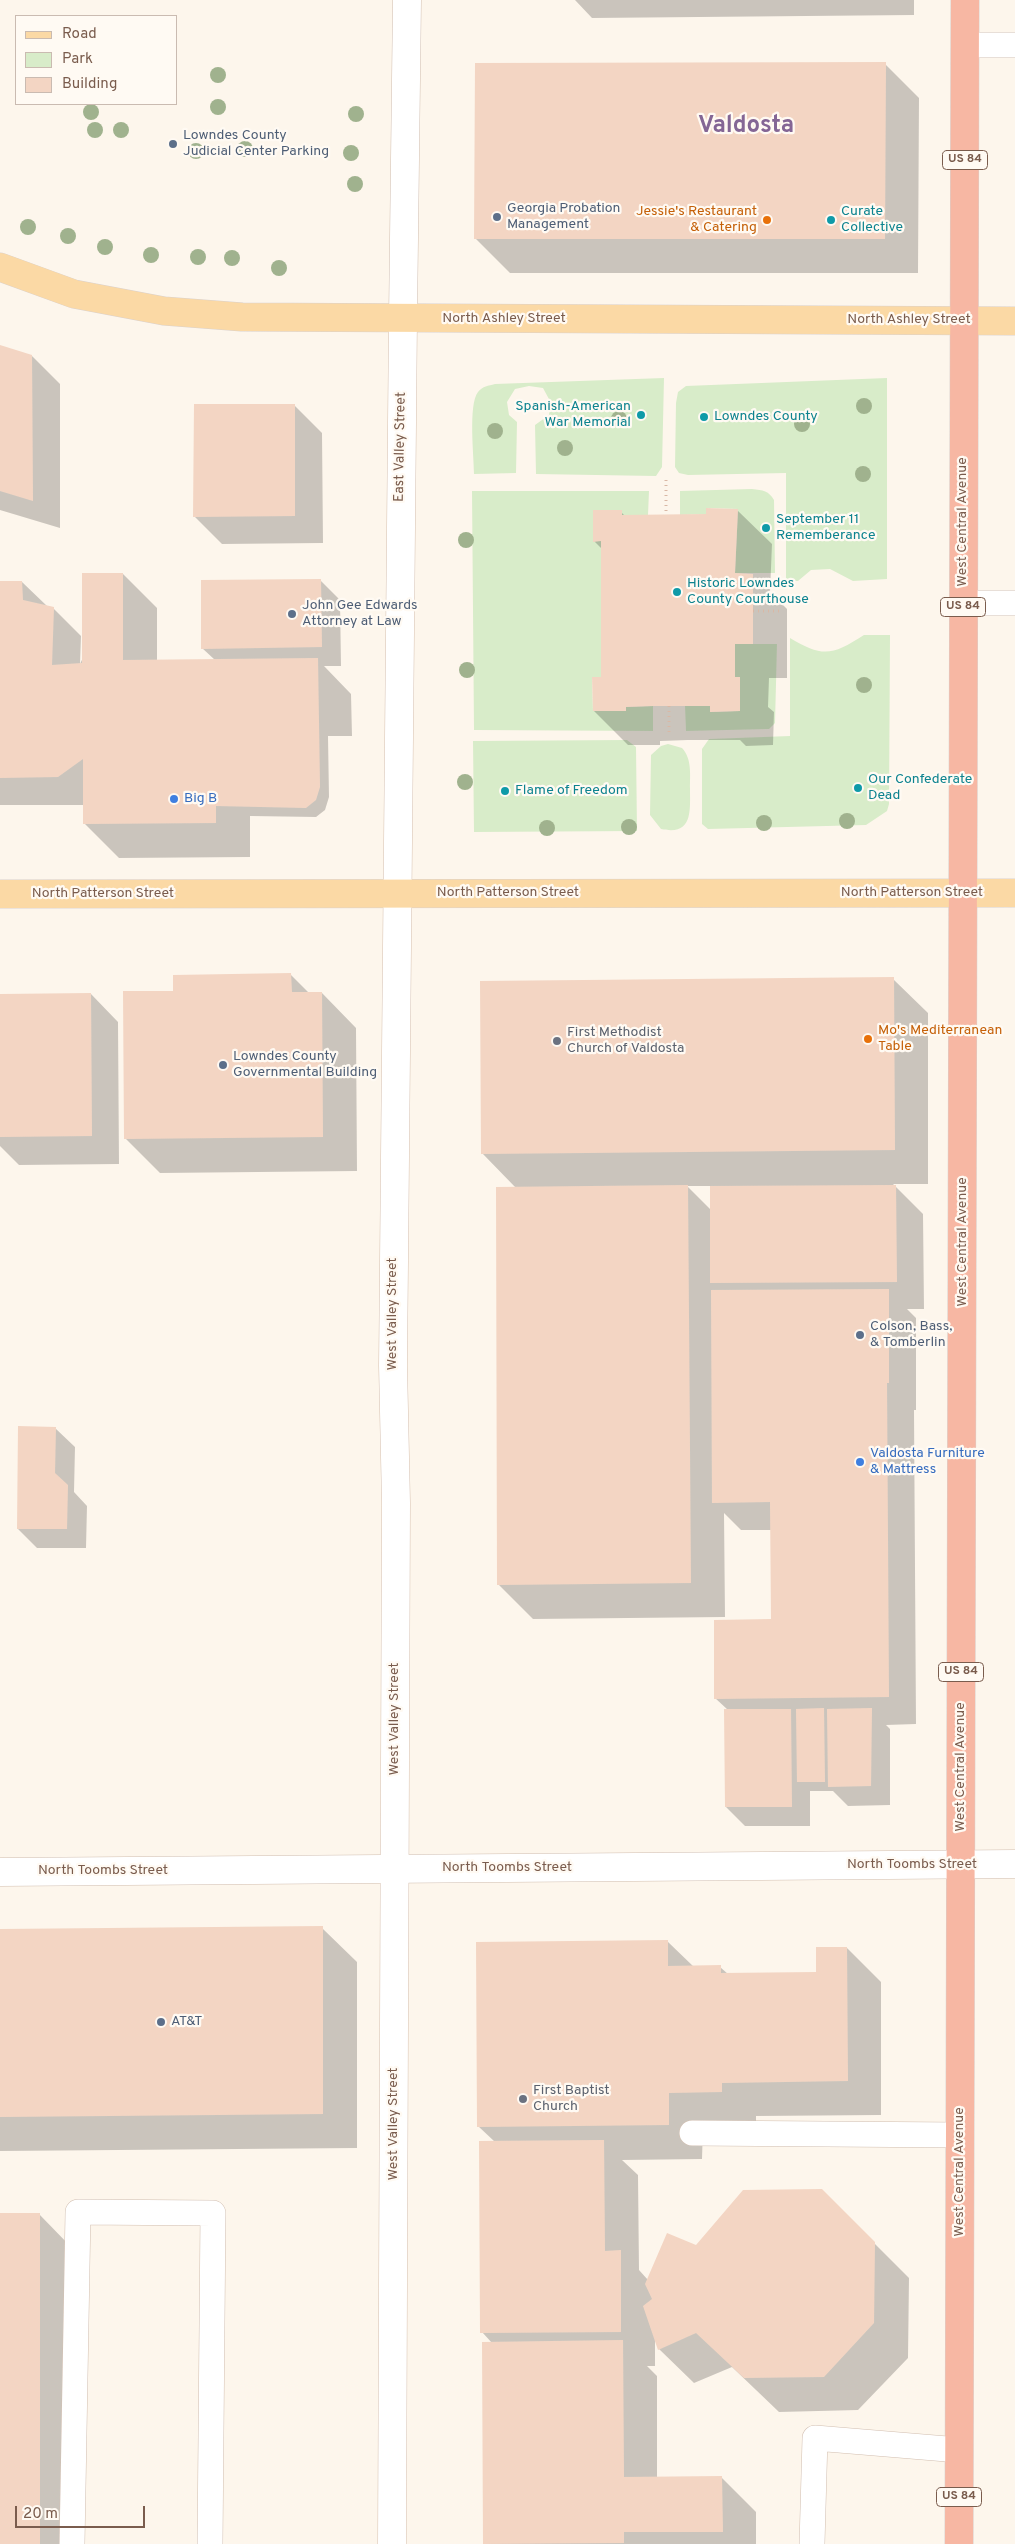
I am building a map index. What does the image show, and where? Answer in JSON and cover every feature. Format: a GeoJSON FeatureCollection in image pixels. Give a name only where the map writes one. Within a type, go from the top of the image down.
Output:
{"type":"FeatureCollection","features":[{"type":"Feature","properties":{"kind":"highway","name":"West Central Avenue"},"geometry":{"type":"LineString","coordinates":[[959,2544],[965,0]]}},
{"type":"Feature","properties":{"kind":"main road","name":"North Ashley Street"},"geometry":{"type":"LineString","coordinates":[[0,267],[74,294],[164,312],[242,317],[1015,321]]}},
{"type":"Feature","properties":{"kind":"main road","name":"North Patterson Street"},"geometry":{"type":"LineString","coordinates":[[0,894],[1015,893]]}},
{"type":"Feature","properties":{"kind":"street","name":"East Valley Street"},"geometry":{"type":"LineString","coordinates":[[396,893],[407,0]]}},
{"type":"Feature","properties":{"kind":"street","name":"West Valley Street"},"geometry":{"type":"LineString","coordinates":[[392,2544],[396,1503],[393,1365],[396,893]]}},
{"type":"Feature","properties":{"kind":"street","name":"North Toombs Street"},"geometry":{"type":"LineString","coordinates":[[0,1872],[1015,1864]]}},
{"type":"Feature","properties":{"kind":"lane"},"geometry":{"type":"LineString","coordinates":[[965,45],[1015,45]]}},
{"type":"Feature","properties":{"kind":"lane"},"geometry":{"type":"LineString","coordinates":[[963,603],[1015,603]]}},
{"type":"Feature","properties":{"kind":"lane"},"geometry":{"type":"LineString","coordinates":[[692,2133],[960,2135]]}},
{"type":"Feature","properties":{"kind":"lane"},"geometry":{"type":"LineString","coordinates":[[72,2544],[78,2212],[213,2213],[210,2544]]}},
{"type":"Feature","properties":{"kind":"lane"},"geometry":{"type":"LineString","coordinates":[[812,2544],[814,2438],[959,2450]]}},
{"type":"Feature","properties":{"kind":"path"},"geometry":{"type":"LineString","coordinates":[[666,480],[666,515]]}},
{"type":"Feature","properties":{"kind":"path"},"geometry":{"type":"LineString","coordinates":[[753,611],[782,611]]}},
{"type":"Feature","properties":{"kind":"path"},"geometry":{"type":"LineString","coordinates":[[669,706],[669,736]]}},
{"type":"Feature","properties":{"kind":"green space"},"geometry":{"type":"Polygon","coordinates":[[[664,378],[662,467],[656,476],[536,474],[535,425],[549,415],[550,401],[543,388],[529,386],[515,389],[507,402],[509,415],[517,422],[516,473],[474,474],[473,408],[478,392],[484,387],[495,384],[664,378]]]}},
{"type":"Feature","properties":{"kind":"green space"},"geometry":{"type":"Polygon","coordinates":[[[887,378],[887,579],[853,581],[830,569],[811,570],[798,581],[786,581],[786,473],[688,475],[679,473],[675,467],[676,403],[678,392],[686,386],[887,378]]]}},
{"type":"Feature","properties":{"kind":"green space"},"geometry":{"type":"Polygon","coordinates":[[[752,489],[765,492],[774,500],[775,573],[735,573],[738,509],[706,508],[706,514],[680,515],[680,491],[752,489]]]}},
{"type":"Feature","properties":{"kind":"green space"},"geometry":{"type":"Polygon","coordinates":[[[472,491],[649,491],[648,515],[622,515],[622,511],[593,511],[593,541],[601,541],[601,677],[592,677],[593,711],[626,711],[626,707],[653,706],[653,731],[474,730],[472,491]]]}},
{"type":"Feature","properties":{"kind":"green space"},"geometry":{"type":"Polygon","coordinates":[[[864,635],[890,635],[889,804],[887,811],[866,825],[708,829],[702,824],[702,749],[709,739],[790,736],[790,638],[811,649],[828,652],[844,647],[864,635]]]}},
{"type":"Feature","properties":{"kind":"green space"},"geometry":{"type":"Polygon","coordinates":[[[735,644],[777,644],[775,723],[769,729],[686,731],[685,706],[710,706],[711,712],[739,711],[740,677],[735,677],[735,644]]]}},
{"type":"Feature","properties":{"kind":"green space"},"geometry":{"type":"Polygon","coordinates":[[[627,740],[636,747],[637,831],[474,832],[473,741],[627,740]]]}},
{"type":"Feature","properties":{"kind":"green space"},"geometry":{"type":"Polygon","coordinates":[[[668,744],[682,748],[689,762],[690,772],[688,820],[679,829],[671,830],[661,829],[650,815],[651,755],[661,746],[668,744]]]}},
{"type":"Feature","properties":{"kind":"building"},"geometry":{"type":"Polygon","coordinates":[[[886,62],[885,239],[474,239],[475,63],[886,62]]]}},
{"type":"Feature","properties":{"kind":"building"},"geometry":{"type":"Polygon","coordinates":[[[0,345],[32,355],[33,501],[0,491],[0,345]]]}},
{"type":"Feature","properties":{"kind":"building"},"geometry":{"type":"Polygon","coordinates":[[[194,404],[295,404],[295,516],[193,517],[194,404]]]}},
{"type":"Feature","properties":{"kind":"building","name":"Historic Lowndes County Courthouse"},"geometry":{"type":"Polygon","coordinates":[[[706,508],[738,509],[735,573],[753,574],[753,644],[735,644],[735,677],[740,677],[740,711],[710,712],[710,706],[653,706],[626,707],[626,711],[593,711],[592,677],[601,677],[601,541],[593,542],[593,510],[622,510],[622,515],[706,514],[706,508]]]}},
{"type":"Feature","properties":{"kind":"building"},"geometry":{"type":"Polygon","coordinates":[[[82,573],[123,573],[123,660],[318,658],[320,787],[316,800],[306,808],[216,806],[216,823],[83,824],[83,759],[58,777],[0,778],[0,581],[22,581],[23,600],[54,607],[52,665],[82,663],[82,573]]]}},
{"type":"Feature","properties":{"kind":"building"},"geometry":{"type":"Polygon","coordinates":[[[321,579],[322,647],[201,649],[201,580],[321,579]]]}},
{"type":"Feature","properties":{"kind":"building","name":"Lowndes County Governmental Building"},"geometry":{"type":"Polygon","coordinates":[[[291,973],[292,992],[322,992],[323,1137],[124,1139],[123,991],[173,991],[173,975],[291,973]]]}},
{"type":"Feature","properties":{"kind":"building"},"geometry":{"type":"Polygon","coordinates":[[[894,977],[895,1150],[481,1154],[480,981],[894,977]]]}},
{"type":"Feature","properties":{"kind":"building"},"geometry":{"type":"Polygon","coordinates":[[[91,993],[92,1136],[0,1137],[0,994],[91,993]]]}},
{"type":"Feature","properties":{"kind":"building"},"geometry":{"type":"Polygon","coordinates":[[[688,1185],[691,1583],[497,1585],[496,1187],[688,1185]]]}},
{"type":"Feature","properties":{"kind":"building"},"geometry":{"type":"Polygon","coordinates":[[[896,1185],[897,1282],[710,1283],[710,1186],[896,1185]]]}},
{"type":"Feature","properties":{"kind":"building"},"geometry":{"type":"Polygon","coordinates":[[[889,1289],[889,1383],[887,1383],[889,1697],[714,1699],[714,1620],[771,1619],[770,1502],[712,1503],[711,1290],[889,1289]]]}},
{"type":"Feature","properties":{"kind":"building"},"geometry":{"type":"Polygon","coordinates":[[[18,1426],[56,1427],[55,1473],[68,1485],[67,1529],[17,1529],[18,1426]]]}},
{"type":"Feature","properties":{"kind":"building"},"geometry":{"type":"Polygon","coordinates":[[[824,1708],[825,1782],[797,1782],[796,1709],[824,1708]]]}},
{"type":"Feature","properties":{"kind":"building"},"geometry":{"type":"Polygon","coordinates":[[[872,1708],[871,1786],[828,1787],[827,1709],[872,1708]]]}},
{"type":"Feature","properties":{"kind":"building"},"geometry":{"type":"Polygon","coordinates":[[[724,1709],[791,1709],[792,1807],[725,1807],[724,1709]]]}},
{"type":"Feature","properties":{"kind":"building","name":"AT&T"},"geometry":{"type":"Polygon","coordinates":[[[323,1926],[323,2114],[0,2117],[0,1929],[323,1926]]]}},
{"type":"Feature","properties":{"kind":"building"},"geometry":{"type":"Polygon","coordinates":[[[668,1940],[668,1966],[721,1965],[721,1973],[816,1972],[816,1947],[847,1947],[848,2081],[722,2083],[722,2092],[669,2093],[669,2125],[477,2127],[476,1942],[668,1940]]]}},
{"type":"Feature","properties":{"kind":"building"},"geometry":{"type":"Polygon","coordinates":[[[604,2140],[605,2251],[621,2250],[621,2332],[480,2333],[479,2141],[604,2140]]]}},
{"type":"Feature","properties":{"kind":"building"},"geometry":{"type":"Polygon","coordinates":[[[822,2189],[875,2242],[874,2323],[824,2377],[744,2378],[696,2333],[658,2350],[643,2306],[652,2299],[645,2284],[667,2233],[696,2245],[743,2190],[822,2189]]]}},
{"type":"Feature","properties":{"kind":"building"},"geometry":{"type":"Polygon","coordinates":[[[0,2213],[40,2213],[40,2544],[0,2544],[0,2213]]]}},
{"type":"Feature","properties":{"kind":"building"},"geometry":{"type":"Polygon","coordinates":[[[623,2340],[624,2477],[722,2476],[723,2532],[624,2532],[624,2543],[483,2544],[482,2342],[623,2340]]]}},
{"type":"Feature","properties":{"kind":"place","name":"Lowndes County Judicial Center Parking"},"geometry":{"type":"Point","coordinates":[173,144]}},
{"type":"Feature","properties":{"kind":"place","name":"Georgia Probation Management"},"geometry":{"type":"Point","coordinates":[497,217]}},
{"type":"Feature","properties":{"kind":"place","name":"Jessie's Restaurant & Catering"},"geometry":{"type":"Point","coordinates":[767,220]}},
{"type":"Feature","properties":{"kind":"place","name":"Curate Collective"},"geometry":{"type":"Point","coordinates":[831,220]}},
{"type":"Feature","properties":{"kind":"place","name":"Spanish-American War Memorial"},"geometry":{"type":"Point","coordinates":[641,415]}},
{"type":"Feature","properties":{"kind":"place","name":"Lowndes County"},"geometry":{"type":"Point","coordinates":[704,417]}},
{"type":"Feature","properties":{"kind":"place","name":"September 11 Rememberance"},"geometry":{"type":"Point","coordinates":[766,528]}},
{"type":"Feature","properties":{"kind":"place","name":"Historic Lowndes County Courthouse"},"geometry":{"type":"Point","coordinates":[677,592]}},
{"type":"Feature","properties":{"kind":"place","name":"John Gee Edwards Attorney at Law"},"geometry":{"type":"Point","coordinates":[292,614]}},
{"type":"Feature","properties":{"kind":"place","name":"Our Confederate Dead"},"geometry":{"type":"Point","coordinates":[858,788]}},
{"type":"Feature","properties":{"kind":"place","name":"Flame of Freedom"},"geometry":{"type":"Point","coordinates":[505,791]}},
{"type":"Feature","properties":{"kind":"place","name":"Big B"},"geometry":{"type":"Point","coordinates":[174,799]}},
{"type":"Feature","properties":{"kind":"place","name":"Mo's Mediterranean Table"},"geometry":{"type":"Point","coordinates":[868,1039]}},
{"type":"Feature","properties":{"kind":"place","name":"First Methodist Church of Valdosta"},"geometry":{"type":"Point","coordinates":[557,1041]}},
{"type":"Feature","properties":{"kind":"place","name":"Lowndes County Governmental Building"},"geometry":{"type":"Point","coordinates":[223,1065]}},
{"type":"Feature","properties":{"kind":"place","name":"Colson, Bass, & Tomberlin"},"geometry":{"type":"Point","coordinates":[860,1335]}},
{"type":"Feature","properties":{"kind":"place","name":"Valdosta Furniture & Mattress"},"geometry":{"type":"Point","coordinates":[860,1462]}},
{"type":"Feature","properties":{"kind":"place","name":"AT&T"},"geometry":{"type":"Point","coordinates":[161,2022]}},
{"type":"Feature","properties":{"kind":"place","name":"First Baptist Church"},"geometry":{"type":"Point","coordinates":[523,2099]}},
{"type":"Feature","properties":{"kind":"district","name":"Valdosta"},"geometry":{"type":"Point","coordinates":[746,127]}}]}
